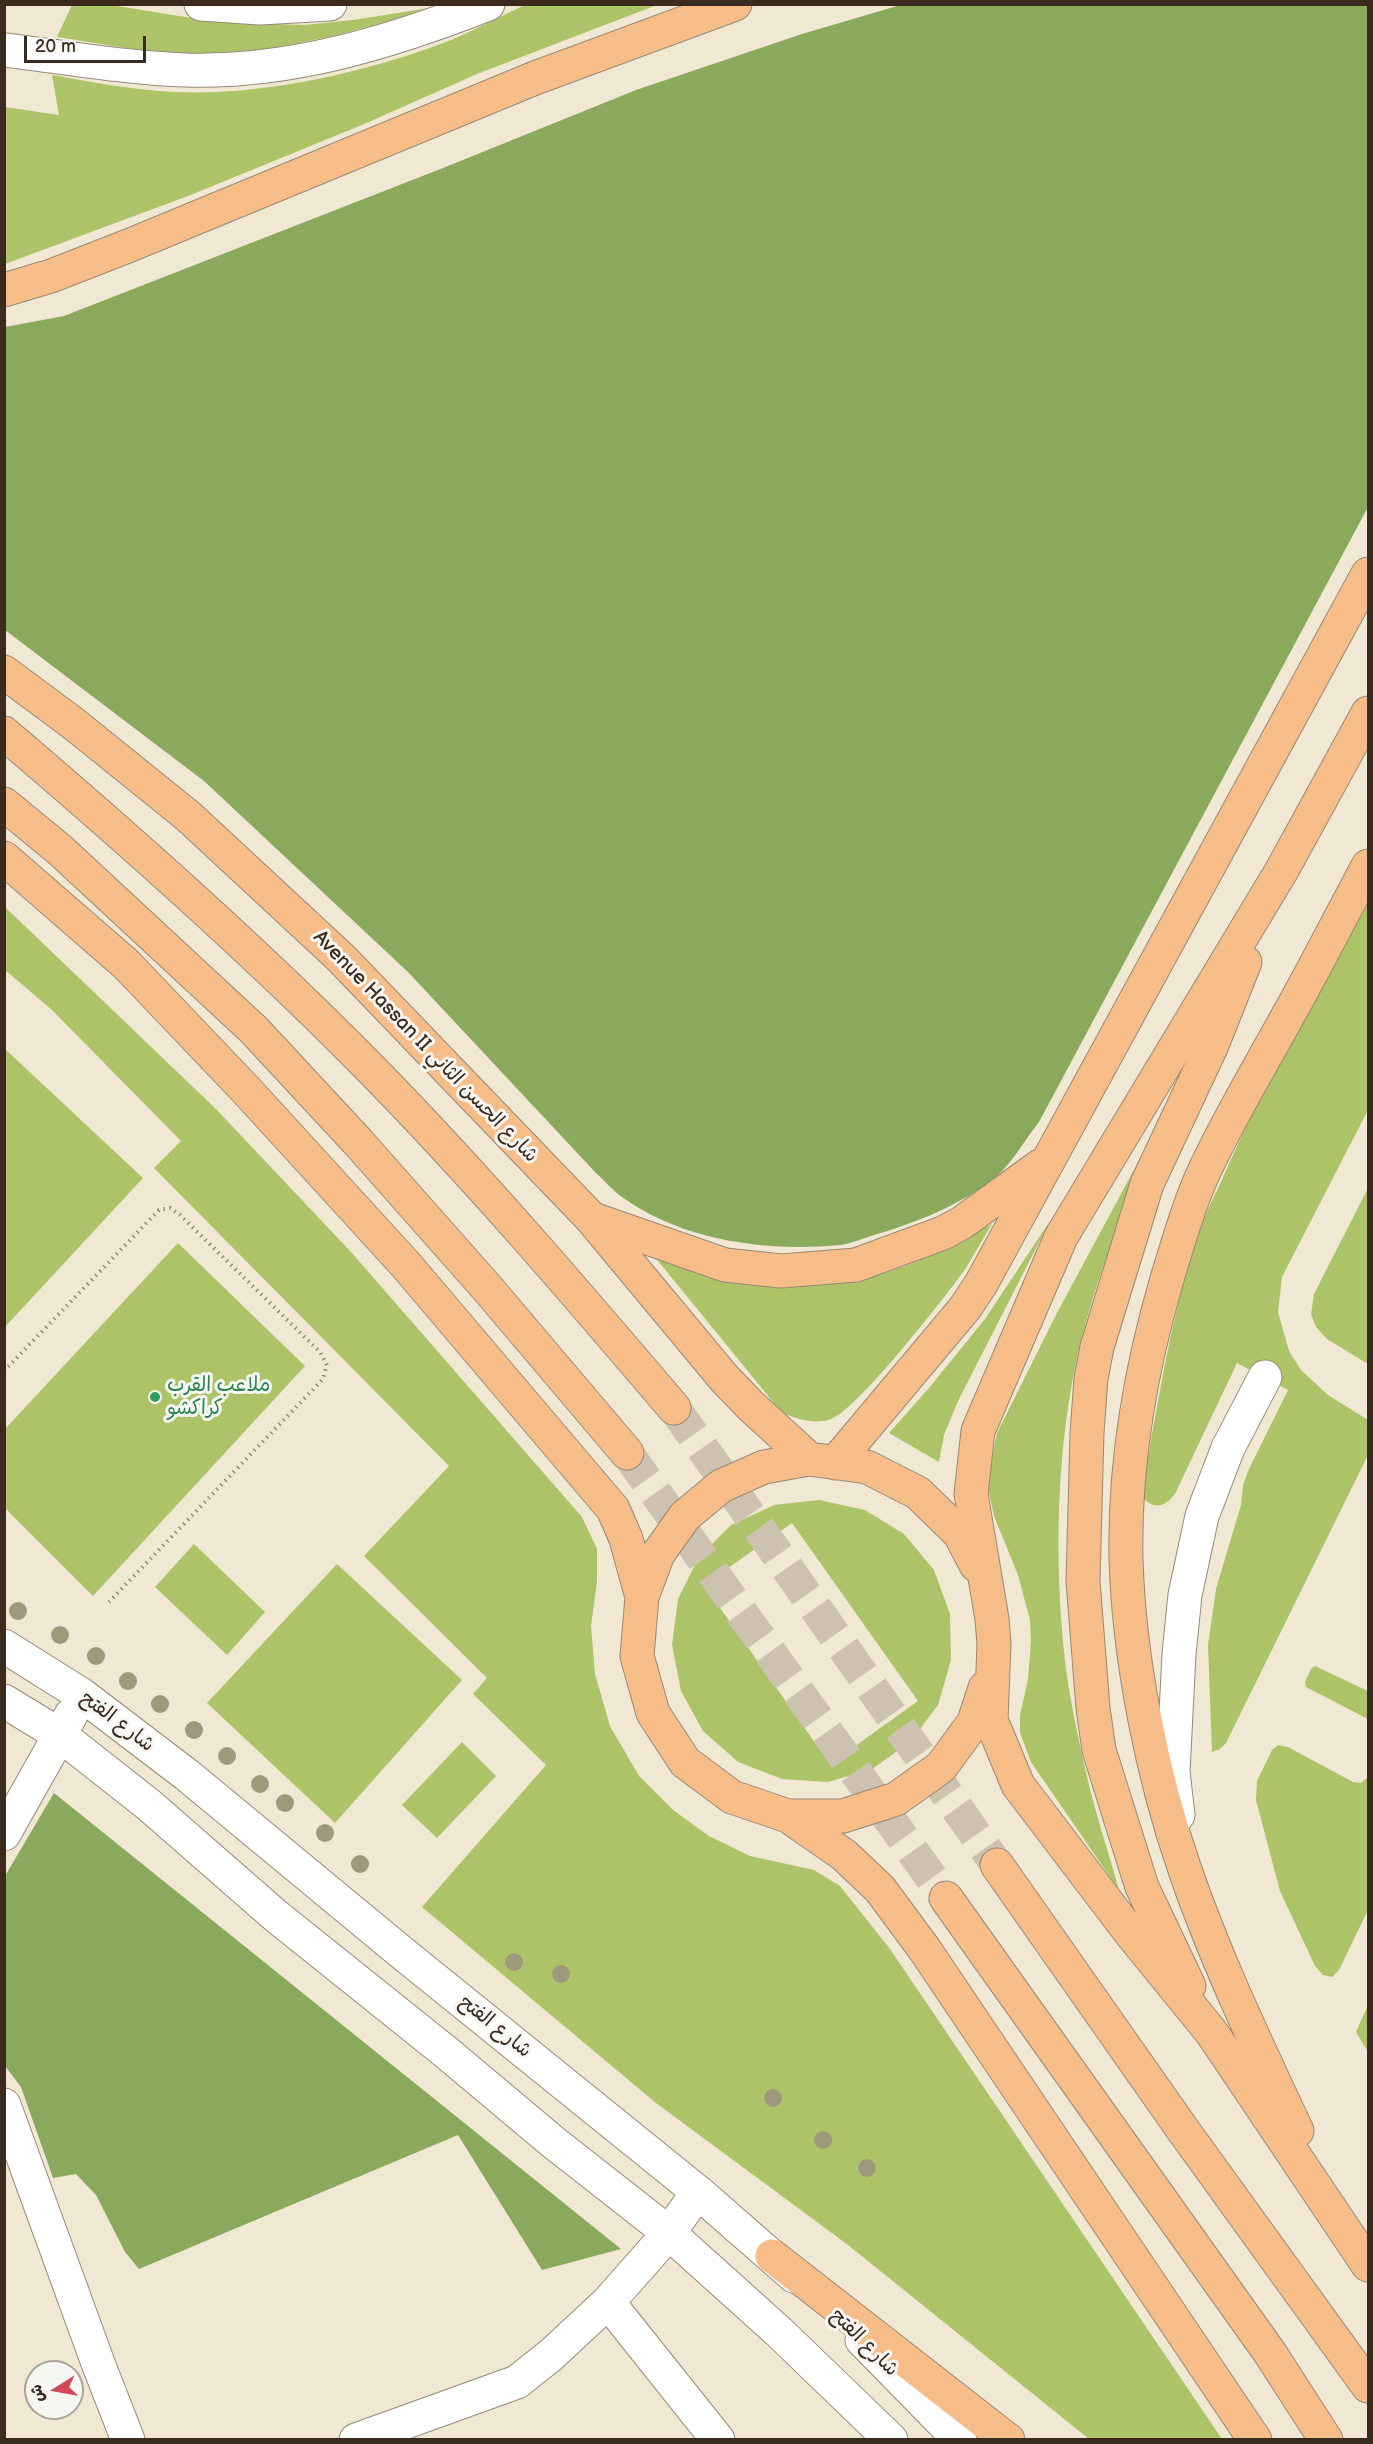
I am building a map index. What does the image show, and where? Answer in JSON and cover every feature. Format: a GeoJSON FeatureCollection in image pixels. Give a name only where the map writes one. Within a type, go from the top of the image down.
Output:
{"type":"FeatureCollection","features":[{"type":"Feature","properties":{"kind":"main road"},"geometry":{"type":"LineString","coordinates":[[4,290],[51,276],[128,246],[525,82],[735,4]]}},
{"type":"Feature","properties":{"kind":"main road"},"geometry":{"type":"LineString","coordinates":[[822,1461],[965,1308],[981,1284],[1368,574]]}},
{"type":"Feature","properties":{"kind":"main road","name":"Avenue Hassan II شارع الحسن الثاني"},"geometry":{"type":"LineString","coordinates":[[4,672],[171,802],[341,958],[591,1218],[724,1378],[751,1406],[822,1461]]}},
{"type":"Feature","properties":{"kind":"main road"},"geometry":{"type":"LineString","coordinates":[[1368,712],[1282,870],[1061,1237],[978,1431],[971,1494],[993,1627],[990,1720],[1018,1785],[1129,1932],[1212,2033],[1368,2265]]}},
{"type":"Feature","properties":{"kind":"main road"},"geometry":{"type":"LineString","coordinates":[[4,733],[107,820],[254,954],[372,1070],[522,1230],[674,1408]]}},
{"type":"Feature","properties":{"kind":"main road"},"geometry":{"type":"LineString","coordinates":[[4,804],[60,850],[254,1030],[358,1142],[488,1289],[627,1453]]}},
{"type":"Feature","properties":{"kind":"main road"},"geometry":{"type":"LineString","coordinates":[[4,858],[126,964],[255,1101],[437,1301],[613,1509],[626,1539],[642,1597]]}},
{"type":"Feature","properties":{"kind":"main road"},"geometry":{"type":"LineString","coordinates":[[1339,2223],[1220,1966],[1184,1868],[1143,1707],[1126,1559],[1128,1503],[1140,1394],[1154,1323],[1181,1233],[1201,1177],[1368,866]]}},
{"type":"Feature","properties":{"kind":"main road"},"geometry":{"type":"LineString","coordinates":[[1212,2033],[1142,1887],[1100,1750],[1093,1708],[1083,1581],[1087,1433],[1091,1379],[1097,1347],[1147,1184],[1212,1045],[1282,870]]}},
{"type":"Feature","properties":{"kind":"main road"},"geometry":{"type":"LineString","coordinates":[[591,1218],[725,1265],[781,1271],[856,1265],[943,1233],[963,1222],[1046,1162]]}},
{"type":"Feature","properties":{"kind":"main road"},"geometry":{"type":"LineString","coordinates":[[986,1586],[960,1534],[918,1493],[867,1467],[822,1461],[764,1467],[721,1486],[685,1516],[658,1554],[642,1597],[637,1656],[653,1713],[685,1762],[732,1797],[788,1816],[844,1854],[880,1889],[925,1950],[1255,2439]]}},
{"type":"Feature","properties":{"kind":"main road"},"geometry":{"type":"LineString","coordinates":[[788,1816],[843,1816],[896,1799],[932,1773],[940,1767],[974,1722],[991,1669]]}},
{"type":"Feature","properties":{"kind":"main road"},"geometry":{"type":"LineString","coordinates":[[997,1865],[1183,2130],[1368,2386]]}},
{"type":"Feature","properties":{"kind":"main road"},"geometry":{"type":"LineString","coordinates":[[946,1898],[1270,2353],[1326,2439]]}},
{"type":"Feature","properties":{"kind":"main road"},"geometry":{"type":"LineString","coordinates":[[772,2256],[1008,2439]]}},
{"type":"Feature","properties":{"kind":"street"},"geometry":{"type":"LineString","coordinates":[[201,4],[260,8],[330,4]]}},
{"type":"Feature","properties":{"kind":"street"},"geometry":{"type":"LineString","coordinates":[[4,50],[130,66],[186,70],[243,69],[324,56],[410,33],[488,4]]}},
{"type":"Feature","properties":{"kind":"street"},"geometry":{"type":"LineString","coordinates":[[1184,1868],[1173,1772],[1179,1654],[1185,1595],[1202,1516],[1228,1448],[1265,1377]]}},
{"type":"Feature","properties":{"kind":"street","name":"شارع الفتح"},"geometry":{"type":"LineString","coordinates":[[4,1646],[17,1652],[82,1695],[186,1775],[698,2192],[826,2305],[960,2439]]}},
{"type":"Feature","properties":{"kind":"street"},"geometry":{"type":"LineString","coordinates":[[4,1834],[82,1695]]}},
{"type":"Feature","properties":{"kind":"street"},"geometry":{"type":"LineString","coordinates":[[4,1701],[60,1735],[149,1805],[276,1916],[553,2142],[669,2233],[779,2332],[891,2439]]}},
{"type":"Feature","properties":{"kind":"street"},"geometry":{"type":"LineString","coordinates":[[4,2105],[128,2439]]}},
{"type":"Feature","properties":{"kind":"street"},"geometry":{"type":"LineString","coordinates":[[356,2439],[517,2382],[551,2355],[608,2302],[669,2233],[698,2192]]}},
{"type":"Feature","properties":{"kind":"street"},"geometry":{"type":"LineString","coordinates":[[608,2302],[718,2439]]}},
{"type":"Feature","properties":{"kind":"path"},"geometry":{"type":"LineString","coordinates":[[4,1371],[159,1210],[170,1208],[180,1215],[320,1352],[327,1365],[322,1380],[109,1602]]}},
{"type":"Feature","properties":{"kind":"green space"},"geometry":{"type":"Polygon","coordinates":[[[904,4],[1368,5],[1368,507],[1039,1122],[1008,1164],[983,1187],[952,1205],[852,1243],[812,1247],[755,1244],[726,1240],[672,1224],[646,1212],[618,1194],[408,972],[204,781],[5,630],[5,327],[64,316],[636,90],[802,34],[904,4]]]}},
{"type":"Feature","properties":{"kind":"green space"},"geometry":{"type":"Polygon","coordinates":[[[72,5],[111,5],[216,22],[304,25],[442,6],[301,43],[244,52],[195,54],[136,49],[57,37],[72,5]]]}},
{"type":"Feature","properties":{"kind":"green space"},"geometry":{"type":"Polygon","coordinates":[[[525,5],[657,5],[477,74],[362,125],[188,196],[5,264],[5,107],[59,115],[52,75],[128,88],[174,92],[274,87],[342,74],[407,56],[460,36],[525,5]]]}},
{"type":"Feature","properties":{"kind":"green space"},"geometry":{"type":"Polygon","coordinates":[[[1368,900],[1368,1110],[1282,1277],[1278,1312],[1289,1351],[1301,1370],[1328,1395],[1368,1420],[1368,1455],[1226,1743],[1220,1749],[1212,1752],[1208,1645],[1216,1589],[1241,1505],[1243,1485],[1288,1390],[1237,1363],[1175,1494],[1164,1504],[1157,1506],[1144,1499],[1143,1484],[1160,1389],[1189,1263],[1205,1217],[1275,1069],[1368,900]]]}},
{"type":"Feature","properties":{"kind":"green space"},"geometry":{"type":"Polygon","coordinates":[[[5,907],[216,1109],[351,1252],[582,1517],[597,1549],[597,1582],[591,1626],[595,1674],[610,1726],[639,1776],[673,1810],[709,1836],[750,1856],[814,1870],[840,1886],[890,1949],[1222,2439],[1089,2439],[848,2245],[656,2103],[422,1907],[546,1765],[473,1694],[487,1678],[364,1556],[449,1466],[154,1168],[181,1141],[52,1010],[5,970],[5,907]]]}},
{"type":"Feature","properties":{"kind":"green space"},"geometry":{"type":"Polygon","coordinates":[[[4,1048],[143,1178],[5,1327],[4,1327],[4,1048]]]}},
{"type":"Feature","properties":{"kind":"green space"},"geometry":{"type":"Polygon","coordinates":[[[1157,1127],[1105,1262],[1087,1317],[1066,1422],[1059,1502],[1059,1583],[1065,1661],[1075,1723],[1087,1775],[1119,1890],[1031,1762],[1020,1733],[1020,1715],[1028,1679],[1030,1620],[1018,1575],[994,1516],[987,1483],[997,1433],[1058,1311],[1157,1127]]]}},
{"type":"Feature","properties":{"kind":"green space"},"geometry":{"type":"Polygon","coordinates":[[[1368,1188],[1368,1364],[1327,1339],[1316,1327],[1311,1314],[1314,1294],[1368,1188]]]}},
{"type":"Feature","properties":{"kind":"green space"},"geometry":{"type":"Polygon","coordinates":[[[1050,1221],[958,1401],[944,1435],[939,1462],[889,1433],[985,1319],[1050,1221]]]}},
{"type":"Feature","properties":{"kind":"green space"},"geometry":{"type":"Polygon","coordinates":[[[992,1224],[966,1268],[922,1325],[861,1395],[844,1411],[825,1421],[800,1419],[782,1413],[654,1256],[706,1274],[745,1283],[815,1285],[862,1278],[905,1266],[992,1224]]]}},
{"type":"Feature","properties":{"kind":"green space","name":"ملاعب القرب كراكشو"},"geometry":{"type":"Polygon","coordinates":[[[178,1243],[305,1366],[93,1596],[5,1508],[5,1429],[178,1243]]]}},
{"type":"Feature","properties":{"kind":"green space"},"geometry":{"type":"Polygon","coordinates":[[[819,1500],[865,1510],[904,1534],[934,1570],[950,1614],[951,1660],[938,1705],[910,1742],[872,1769],[828,1782],[782,1779],[738,1762],[703,1731],[681,1691],[672,1645],[678,1599],[699,1557],[731,1525],[774,1505],[819,1500]],[[792,1523],[704,1585],[830,1764],[918,1701],[792,1523]]]}},
{"type":"Feature","properties":{"kind":"green space"},"geometry":{"type":"Polygon","coordinates":[[[194,1544],[265,1612],[227,1655],[155,1587],[194,1544]]]}},
{"type":"Feature","properties":{"kind":"green space"},"geometry":{"type":"Polygon","coordinates":[[[337,1564],[462,1680],[335,1823],[207,1703],[337,1564]]]}},
{"type":"Feature","properties":{"kind":"green space"},"geometry":{"type":"Polygon","coordinates":[[[1315,1666],[1368,1691],[1368,1719],[1306,1687],[1305,1682],[1311,1669],[1315,1666]]]}},
{"type":"Feature","properties":{"kind":"green space"},"geometry":{"type":"Polygon","coordinates":[[[462,1742],[496,1776],[437,1838],[402,1805],[462,1742]]]}},
{"type":"Feature","properties":{"kind":"green space"},"geometry":{"type":"Polygon","coordinates":[[[1278,1745],[1288,1747],[1353,1782],[1361,1783],[1368,1777],[1368,1910],[1339,1970],[1332,1977],[1323,1975],[1315,1966],[1280,1891],[1256,1800],[1257,1781],[1272,1750],[1278,1745]]]}},
{"type":"Feature","properties":{"kind":"green space"},"geometry":{"type":"Polygon","coordinates":[[[54,1793],[621,2249],[542,2270],[458,2135],[139,2269],[125,2252],[96,2195],[76,2174],[53,2178],[21,2087],[5,2066],[5,1876],[54,1793]]]}},
{"type":"Feature","properties":{"kind":"green space"},"geometry":{"type":"Polygon","coordinates":[[[1368,2005],[1368,2052],[1356,2032],[1368,2005]]]}},
{"type":"Feature","properties":{"kind":"tunnel"},"geometry":{"type":"LineString","coordinates":[[674,1408],[997,1865]]}},
{"type":"Feature","properties":{"kind":"tunnel"},"geometry":{"type":"LineString","coordinates":[[627,1453],[946,1898]]}},
{"type":"Feature","properties":{"kind":"place","name":"ملاعب القرب كراكشو"},"geometry":{"type":"Point","coordinates":[155,1397]}}]}
